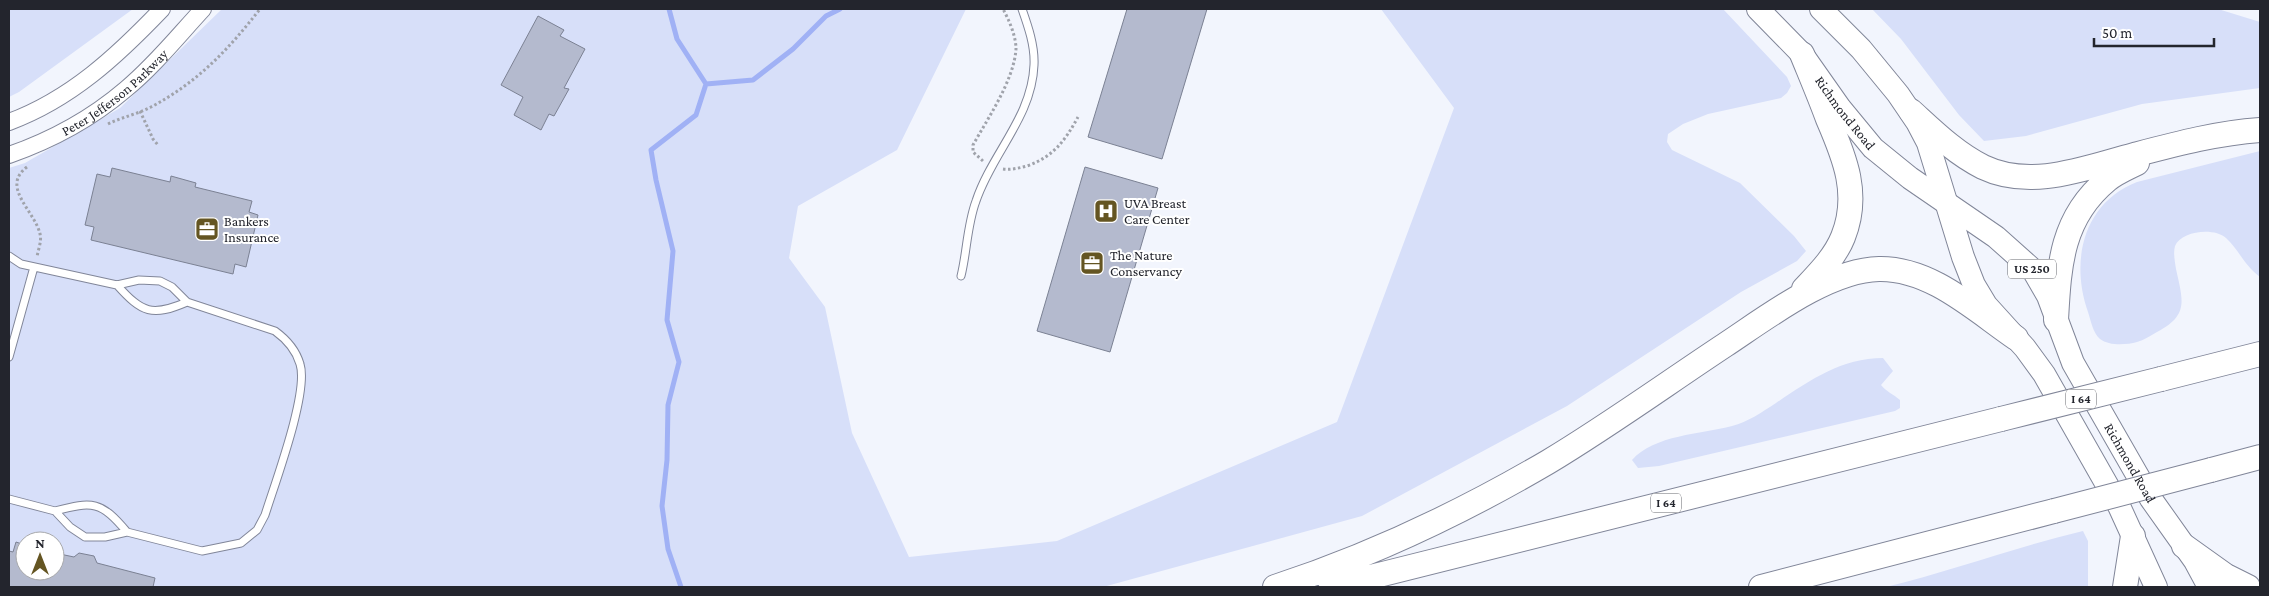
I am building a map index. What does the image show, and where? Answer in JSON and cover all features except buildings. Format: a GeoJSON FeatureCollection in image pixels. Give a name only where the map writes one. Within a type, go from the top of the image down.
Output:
{"type":"FeatureCollection","features":[{"type":"Feature","properties":{"kind":"highway","name":"Richmond Road"},"geometry":{"type":"LineString","coordinates":[[1758,9],[1802,54],[1840,108],[1873,148],[1891,165],[1996,237],[2033,270],[2044,288],[2073,363],[2150,499],[2195,561],[2209,587]]}},
{"type":"Feature","properties":{"kind":"highway"},"geometry":{"type":"LineString","coordinates":[[1820,9],[1861,49],[1911,111],[1969,159],[1996,172],[2020,177],[2053,175],[2200,138],[2260,130]]}},
{"type":"Feature","properties":{"kind":"highway"},"geometry":{"type":"LineString","coordinates":[[1794,300],[1838,249],[1847,228],[1851,200],[1850,179],[1845,160],[1802,54]]}},
{"type":"Feature","properties":{"kind":"highway"},"geometry":{"type":"LineString","coordinates":[[1911,111],[1928,144],[1974,285],[1986,304],[2044,374],[2120,506],[2156,587]]}},
{"type":"Feature","properties":{"kind":"highway"},"geometry":{"type":"LineString","coordinates":[[2056,320],[2062,254],[2069,232],[2080,212],[2094,192],[2108,179],[2167,147]]}},
{"type":"Feature","properties":{"kind":"highway"},"geometry":{"type":"LineString","coordinates":[[1275,587],[1394,542],[1462,509],[1548,462],[1794,300],[1836,279],[1858,272],[1878,269],[1900,271],[1922,277],[1944,288],[2016,338]]}},
{"type":"Feature","properties":{"kind":"highway","name":"I 64"},"geometry":{"type":"LineString","coordinates":[[1331,587],[2260,354]]}},
{"type":"Feature","properties":{"kind":"highway"},"geometry":{"type":"LineString","coordinates":[[1761,587],[2260,457]]}},
{"type":"Feature","properties":{"kind":"highway"},"geometry":{"type":"LineString","coordinates":[[2125,587],[2133,536]]}},
{"type":"Feature","properties":{"kind":"highway"},"geometry":{"type":"LineString","coordinates":[[2184,546],[2226,576],[2248,587]]}},
{"type":"Feature","properties":{"kind":"street","name":"Peter Jefferson Parkway"},"geometry":{"type":"LineString","coordinates":[[9,122],[34,112],[63,96],[93,75],[126,47],[162,9]]}},
{"type":"Feature","properties":{"kind":"street","name":"Peter Jefferson Parkway"},"geometry":{"type":"LineString","coordinates":[[9,155],[37,145],[65,131],[102,108],[127,88],[152,64],[203,9]]}},
{"type":"Feature","properties":{"kind":"lane"},"geometry":{"type":"LineString","coordinates":[[961,276],[975,202],[992,164],[1028,101],[1031,88],[1035,63],[1022,9]]}},
{"type":"Feature","properties":{"kind":"lane"},"geometry":{"type":"LineString","coordinates":[[9,256],[21,264],[117,285],[139,280],[160,281],[172,288],[187,302],[270,330],[287,339],[300,364],[301,396],[265,515],[257,530],[241,543],[202,551],[127,532],[105,537],[85,537],[70,527],[55,512],[9,499]]}},
{"type":"Feature","properties":{"kind":"lane"},"geometry":{"type":"LineString","coordinates":[[9,357],[34,267]]}},
{"type":"Feature","properties":{"kind":"lane"},"geometry":{"type":"LineString","coordinates":[[117,285],[134,304],[153,311],[171,309],[187,302]]}},
{"type":"Feature","properties":{"kind":"lane"},"geometry":{"type":"LineString","coordinates":[[55,512],[79,505],[96,505],[113,515],[127,532]]}},
{"type":"Feature","properties":{"kind":"path"},"geometry":{"type":"LineString","coordinates":[[100,129],[150,107],[190,83],[213,65],[260,9]]}},
{"type":"Feature","properties":{"kind":"path"},"geometry":{"type":"LineString","coordinates":[[140,111],[153,139],[158,144]]}},
{"type":"Feature","properties":{"kind":"path"},"geometry":{"type":"LineString","coordinates":[[34,267],[41,237],[34,221],[15,196],[13,180],[15,175],[35,162]]}},
{"type":"Feature","properties":{"kind":"shaded area"},"geometry":{"type":"Polygon","coordinates":[[[9,9],[133,9],[19,92],[9,97],[9,9]]]}},
{"type":"Feature","properties":{"kind":"shaded area"},"geometry":{"type":"Polygon","coordinates":[[[222,9],[966,9],[897,150],[798,206],[789,258],[825,307],[852,433],[909,557],[1057,541],[1337,422],[1454,108],[1381,9],[1723,9],[1787,77],[1791,86],[1781,98],[1708,114],[1683,124],[1668,134],[1667,142],[1672,150],[1740,183],[1794,236],[1806,251],[1797,261],[1741,292],[1567,406],[1362,516],[1103,587],[9,587],[9,168],[25,163],[120,108],[222,9]]]}},
{"type":"Feature","properties":{"kind":"shaded area"},"geometry":{"type":"Polygon","coordinates":[[[1872,9],[2218,9],[2260,22],[2260,88],[2142,104],[2026,136],[1984,141],[1959,115],[1901,39],[1872,9]]]}},
{"type":"Feature","properties":{"kind":"shaded area"},"geometry":{"type":"Polygon","coordinates":[[[2260,151],[2260,277],[2250,268],[2226,238],[2214,232],[2191,234],[2178,241],[2174,249],[2182,299],[2179,313],[2174,319],[2167,326],[2137,342],[2118,344],[2108,343],[2100,339],[2094,330],[2088,312],[2080,273],[2081,254],[2086,236],[2093,219],[2104,204],[2119,192],[2137,182],[2260,151]]]}},
{"type":"Feature","properties":{"kind":"shaded area"},"geometry":{"type":"Polygon","coordinates":[[[1883,358],[1893,371],[1881,385],[1900,400],[1900,408],[1895,411],[1659,466],[1638,468],[1632,460],[1641,452],[1665,440],[1744,422],[1813,379],[1839,366],[1868,359],[1883,358]]]}},
{"type":"Feature","properties":{"kind":"shaded area"},"geometry":{"type":"Polygon","coordinates":[[[2083,531],[2088,541],[2088,587],[1886,587],[2033,544],[2083,531]]]}},
{"type":"Feature","properties":{"kind":"waterway"},"geometry":{"type":"LineString","coordinates":[[669,9],[677,39],[706,84]]}},
{"type":"Feature","properties":{"kind":"waterway"},"geometry":{"type":"LineString","coordinates":[[681,587],[668,549],[662,506],[667,460],[668,405],[679,362],[667,320],[673,251],[651,150],[696,115],[706,84],[753,80],[793,49],[826,16],[840,9]]}},
{"type":"Feature","properties":{"kind":"place","name":"UVA Breast Care Center"},"geometry":{"type":"Point","coordinates":[1106,211]}},
{"type":"Feature","properties":{"kind":"place","name":"Bankers Insurance"},"geometry":{"type":"Point","coordinates":[207,229]}},
{"type":"Feature","properties":{"kind":"place","name":"The Nature Conservancy"},"geometry":{"type":"Point","coordinates":[1092,263]}}]}
